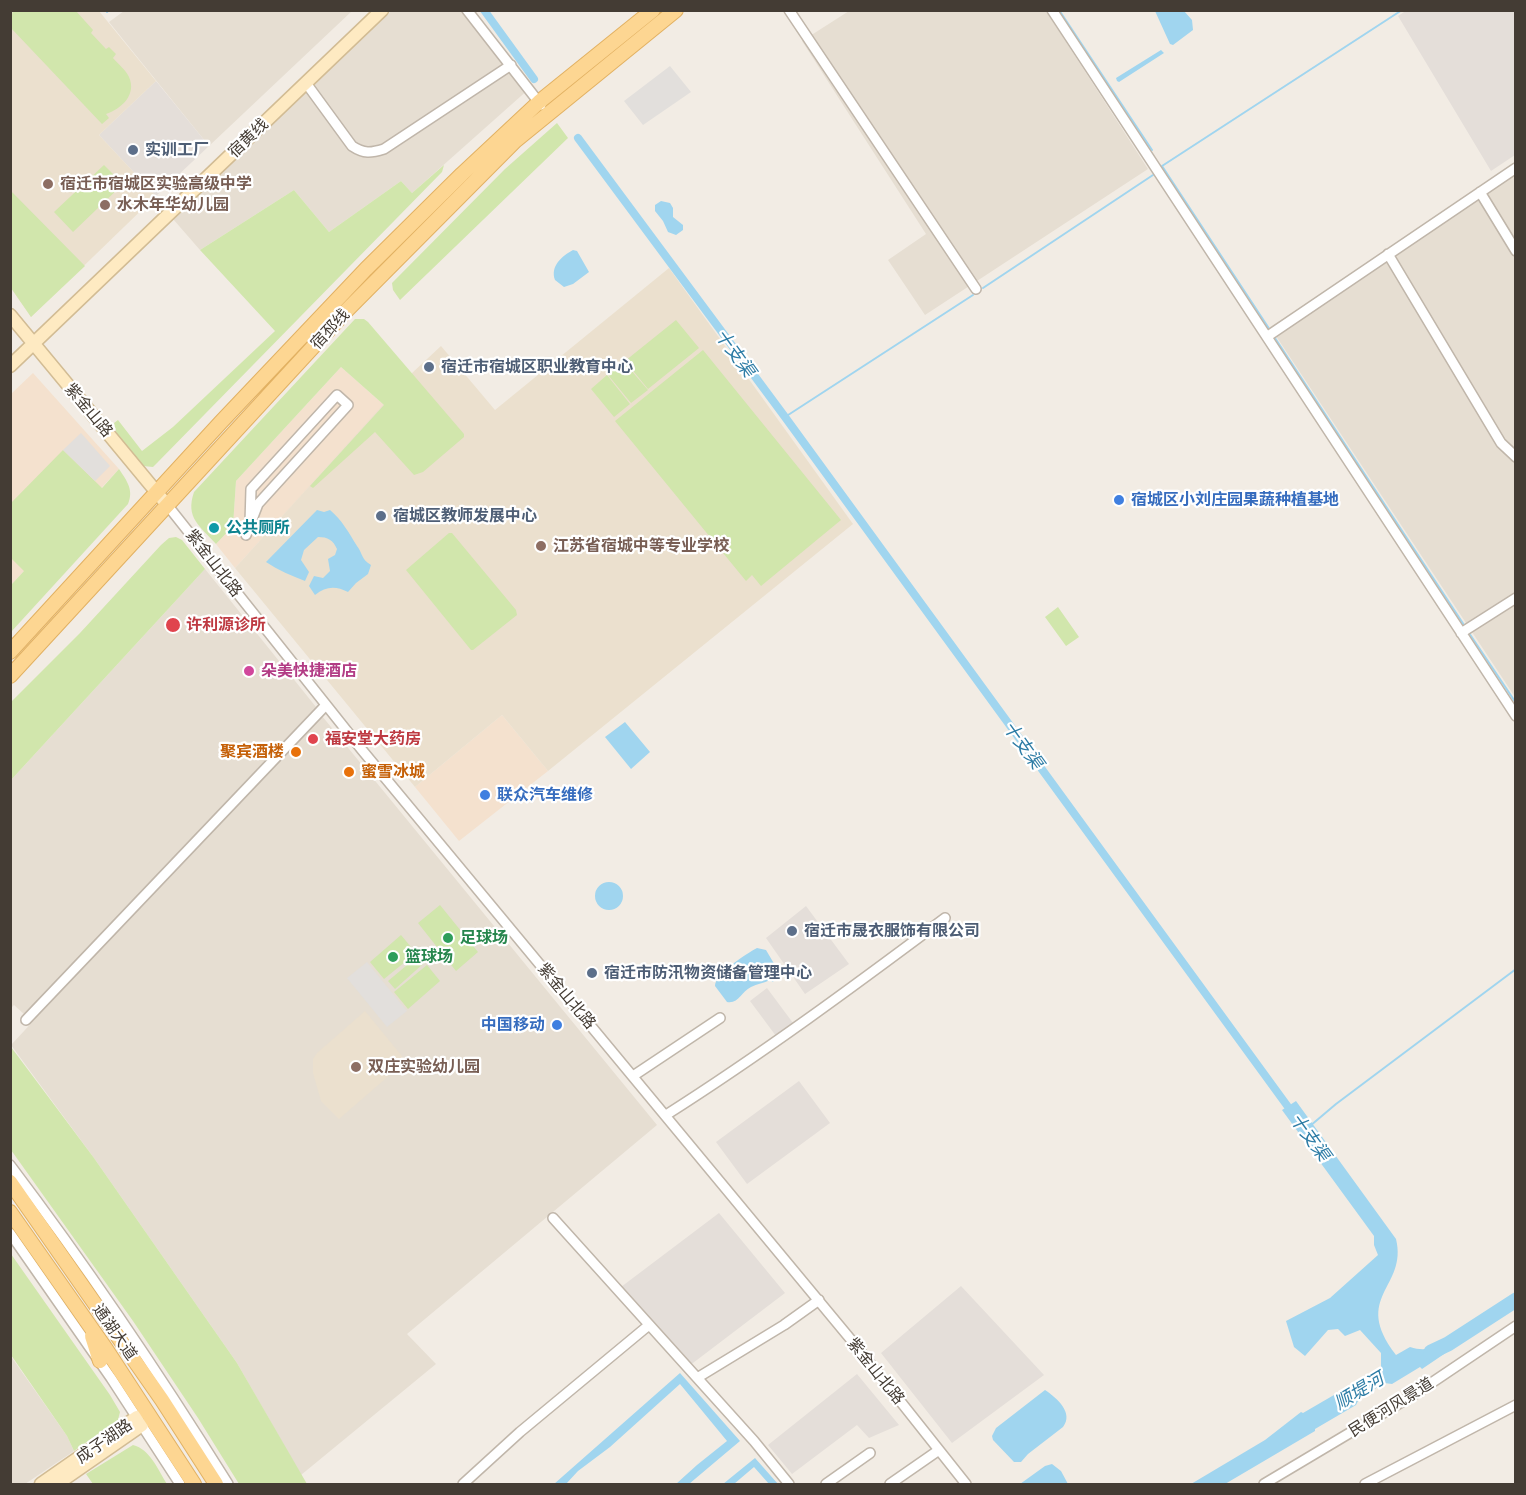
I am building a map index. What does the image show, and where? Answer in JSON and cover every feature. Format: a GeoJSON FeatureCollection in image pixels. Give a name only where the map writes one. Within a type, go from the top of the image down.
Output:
{"type":"FeatureCollection","features":[{"type":"Feature","properties":{"kind":"main road","name":"宿黄线"},"geometry":{"type":"LineString","coordinates":[[10,366],[382,10]]}},
{"type":"Feature","properties":{"kind":"main road","name":"宿邳线"},"geometry":{"type":"LineString","coordinates":[[10,652],[221,422],[366,269],[539,102],[653,10]]}},
{"type":"Feature","properties":{"kind":"main road","name":"宿邳线"},"geometry":{"type":"LineString","coordinates":[[10,676],[348,309],[515,141],[676,10]]}},
{"type":"Feature","properties":{"kind":"main road","name":"紫金山路"},"geometry":{"type":"LineString","coordinates":[[10,315],[168,506]]}},
{"type":"Feature","properties":{"kind":"main road","name":"通湖大道"},"geometry":{"type":"LineString","coordinates":[[10,1182],[162,1400],[216,1485]]}},
{"type":"Feature","properties":{"kind":"main road","name":"通湖大道"},"geometry":{"type":"LineString","coordinates":[[10,1212],[88,1322],[194,1485]]}},
{"type":"Feature","properties":{"kind":"main road"},"geometry":{"type":"LineString","coordinates":[[88,1322],[100,1361]]}},
{"type":"Feature","properties":{"kind":"main road","name":"成子湖路"},"geometry":{"type":"LineString","coordinates":[[41,1485],[140,1421]]}},
{"type":"Feature","properties":{"kind":"main road","name":"成子湖路"},"geometry":{"type":"LineString","coordinates":[[57,1485],[140,1421]]}},
{"type":"Feature","properties":{"kind":"street"},"geometry":{"type":"LineString","coordinates":[[466,10],[548,114]]}},
{"type":"Feature","properties":{"kind":"street"},"geometry":{"type":"LineString","coordinates":[[789,10],[976,289]]}},
{"type":"Feature","properties":{"kind":"street"},"geometry":{"type":"LineString","coordinates":[[1052,10],[1271,334],[1465,631],[1515,716]]}},
{"type":"Feature","properties":{"kind":"street"},"geometry":{"type":"LineString","coordinates":[[306,83],[352,146],[369,153],[384,149],[511,65]]}},
{"type":"Feature","properties":{"kind":"street"},"geometry":{"type":"LineString","coordinates":[[1271,334],[1515,168]]}},
{"type":"Feature","properties":{"kind":"street"},"geometry":{"type":"LineString","coordinates":[[1480,192],[1512,238],[1515,251]]}},
{"type":"Feature","properties":{"kind":"street"},"geometry":{"type":"LineString","coordinates":[[1388,254],[1500,440],[1515,457]]}},
{"type":"Feature","properties":{"kind":"street"},"geometry":{"type":"LineString","coordinates":[[246,535],[258,504],[348,405],[337,395],[251,489],[250,523]]}},
{"type":"Feature","properties":{"kind":"street","name":"紫金山北路"},"geometry":{"type":"LineString","coordinates":[[168,506],[326,705],[819,1300],[966,1485]]}},
{"type":"Feature","properties":{"kind":"street"},"geometry":{"type":"LineString","coordinates":[[1465,631],[1515,598]]}},
{"type":"Feature","properties":{"kind":"street"},"geometry":{"type":"LineString","coordinates":[[26,1020],[326,705]]}},
{"type":"Feature","properties":{"kind":"street"},"geometry":{"type":"LineString","coordinates":[[666,1115],[847,991],[945,918]]}},
{"type":"Feature","properties":{"kind":"street"},"geometry":{"type":"LineString","coordinates":[[633,1076],[720,1018]]}},
{"type":"Feature","properties":{"kind":"street"},"geometry":{"type":"LineString","coordinates":[[10,1165],[122,1321],[228,1485]]}},
{"type":"Feature","properties":{"kind":"street"},"geometry":{"type":"LineString","coordinates":[[553,1218],[754,1441],[789,1485]]}},
{"type":"Feature","properties":{"kind":"street"},"geometry":{"type":"LineString","coordinates":[[10,1233],[100,1361],[180,1485]]}},
{"type":"Feature","properties":{"kind":"street"},"geometry":{"type":"LineString","coordinates":[[697,1378],[784,1325],[819,1300]]}},
{"type":"Feature","properties":{"kind":"street"},"geometry":{"type":"LineString","coordinates":[[462,1485],[512,1439],[649,1324]]}},
{"type":"Feature","properties":{"kind":"street","name":"民便河风景道"},"geometry":{"type":"LineString","coordinates":[[1264,1485],[1415,1394],[1515,1326]]}},
{"type":"Feature","properties":{"kind":"street"},"geometry":{"type":"LineString","coordinates":[[1365,1485],[1515,1405]]}},
{"type":"Feature","properties":{"kind":"street"},"geometry":{"type":"LineString","coordinates":[[890,1485],[939,1450]]}},
{"type":"Feature","properties":{"kind":"street"},"geometry":{"type":"LineString","coordinates":[[826,1485],[870,1453]]}},
{"type":"Feature","properties":{"kind":"shaded area"},"geometry":{"type":"Polygon","coordinates":[[[1407,10],[1515,11],[1515,155],[1491,171],[1398,16],[1407,10]]]}},
{"type":"Feature","properties":{"kind":"shaded area","name":"宿迁市宿城区实验高级中学"},"geometry":{"type":"Polygon","coordinates":[[[10,11],[99,11],[156,81],[99,135],[156,196],[31,317],[11,288],[10,11]]]}},
{"type":"Feature","properties":{"kind":"shaded area"},"geometry":{"type":"Polygon","coordinates":[[[124,11],[352,11],[209,146],[109,22],[124,11]]]}},
{"type":"Feature","properties":{"kind":"shaded area"},"geometry":{"type":"Polygon","coordinates":[[[391,11],[469,11],[530,88],[412,193],[401,181],[329,232],[294,190],[200,250],[173,219],[391,11]]]}},
{"type":"Feature","properties":{"kind":"shaded area"},"geometry":{"type":"Polygon","coordinates":[[[849,11],[1046,11],[1148,169],[925,315],[888,260],[926,234],[802,41],[849,11]]]}},
{"type":"Feature","properties":{"kind":"shaded area"},"geometry":{"type":"Polygon","coordinates":[[[670,66],[691,92],[643,125],[624,101],[670,66]]]}},
{"type":"Feature","properties":{"kind":"shaded area"},"geometry":{"type":"Polygon","coordinates":[[[156,81],[209,146],[156,196],[99,135],[156,81]]]}},
{"type":"Feature","properties":{"kind":"shaded area"},"geometry":{"type":"Polygon","coordinates":[[[1515,168],[1515,697],[1270,327],[1515,168]]]}},
{"type":"Feature","properties":{"kind":"shaded area","name":"江苏省宿城中等专业学校"},"geometry":{"type":"Polygon","coordinates":[[[669,268],[853,524],[548,771],[502,715],[415,787],[235,568],[412,373],[441,346],[495,410],[669,268]]]}},
{"type":"Feature","properties":{"kind":"shaded area"},"geometry":{"type":"Polygon","coordinates":[[[341,367],[384,405],[235,568],[216,544],[233,526],[236,481],[341,367]]]}},
{"type":"Feature","properties":{"kind":"shaded area"},"geometry":{"type":"Polygon","coordinates":[[[33,373],[119,469],[11,585],[11,394],[33,373]]]}},
{"type":"Feature","properties":{"kind":"shaded area"},"geometry":{"type":"Polygon","coordinates":[[[81,433],[110,466],[95,481],[63,450],[81,433]]]}},
{"type":"Feature","properties":{"kind":"shaded area"},"geometry":{"type":"Polygon","coordinates":[[[205,569],[316,707],[25,1015],[14,1005],[11,1008],[11,780],[205,569]]]}},
{"type":"Feature","properties":{"kind":"shaded area"},"geometry":{"type":"Polygon","coordinates":[[[502,715],[548,771],[459,841],[415,787],[502,715]]]}},
{"type":"Feature","properties":{"kind":"shaded area"},"geometry":{"type":"Polygon","coordinates":[[[322,716],[657,1125],[407,1334],[436,1364],[301,1475],[237,1363],[94,1158],[11,1045],[322,716]]]}},
{"type":"Feature","properties":{"kind":"shaded area"},"geometry":{"type":"Polygon","coordinates":[[[806,906],[849,964],[805,994],[766,938],[806,906]]]}},
{"type":"Feature","properties":{"kind":"shaded area"},"geometry":{"type":"Polygon","coordinates":[[[367,962],[407,1011],[387,1027],[347,978],[367,962]]]}},
{"type":"Feature","properties":{"kind":"shaded area"},"geometry":{"type":"Polygon","coordinates":[[[767,988],[793,1023],[776,1036],[750,1001],[767,988]]]}},
{"type":"Feature","properties":{"kind":"shaded area","name":"双庄实验幼儿园"},"geometry":{"type":"Polygon","coordinates":[[[365,1011],[406,1061],[339,1119],[321,1101],[313,1073],[313,1059],[365,1011]]]}},
{"type":"Feature","properties":{"kind":"shaded area"},"geometry":{"type":"Polygon","coordinates":[[[799,1081],[830,1123],[747,1184],[716,1142],[799,1081]]]}},
{"type":"Feature","properties":{"kind":"shaded area"},"geometry":{"type":"Polygon","coordinates":[[[719,1213],[785,1293],[689,1366],[621,1287],[719,1213]]]}},
{"type":"Feature","properties":{"kind":"shaded area"},"geometry":{"type":"Polygon","coordinates":[[[961,1286],[1044,1375],[952,1443],[881,1353],[961,1286]]]}},
{"type":"Feature","properties":{"kind":"shaded area"},"geometry":{"type":"Polygon","coordinates":[[[10,1355],[67,1436],[74,1451],[25,1484],[11,1484],[10,1355]]]}},
{"type":"Feature","properties":{"kind":"shaded area"},"geometry":{"type":"Polygon","coordinates":[[[857,1374],[899,1425],[869,1438],[857,1425],[792,1474],[768,1445],[857,1374]]]}},
{"type":"Feature","properties":{"kind":"green space"},"geometry":{"type":"Polygon","coordinates":[[[13,10],[76,11],[93,30],[91,33],[106,49],[109,47],[116,54],[113,58],[128,74],[131,90],[122,105],[106,114],[109,118],[102,124],[11,28],[13,10]]]}},
{"type":"Feature","properties":{"kind":"green space"},"geometry":{"type":"Polygon","coordinates":[[[557,123],[568,138],[400,300],[393,290],[392,283],[505,169],[557,123]]]}},
{"type":"Feature","properties":{"kind":"green space"},"geometry":{"type":"Polygon","coordinates":[[[104,165],[123,184],[73,232],[54,212],[104,165]]]}},
{"type":"Feature","properties":{"kind":"green space"},"geometry":{"type":"Polygon","coordinates":[[[444,165],[442,172],[153,467],[143,466],[117,435],[114,423],[118,420],[142,451],[173,427],[275,331],[200,250],[294,190],[329,232],[401,181],[412,193],[444,165]]]}},
{"type":"Feature","properties":{"kind":"green space"},"geometry":{"type":"Polygon","coordinates":[[[10,190],[85,266],[31,317],[11,288],[10,190]]]}},
{"type":"Feature","properties":{"kind":"green space"},"geometry":{"type":"Polygon","coordinates":[[[355,319],[364,319],[368,322],[464,434],[464,437],[423,472],[414,475],[375,432],[313,488],[310,486],[384,405],[341,367],[236,481],[233,526],[216,544],[193,515],[191,509],[194,492],[355,319]]]}},
{"type":"Feature","properties":{"kind":"green space"},"geometry":{"type":"Polygon","coordinates":[[[676,320],[699,348],[648,389],[625,361],[676,320]]]}},
{"type":"Feature","properties":{"kind":"green space"},"geometry":{"type":"Polygon","coordinates":[[[703,350],[841,520],[761,586],[752,575],[746,581],[615,421],[703,350]]]}},
{"type":"Feature","properties":{"kind":"green space"},"geometry":{"type":"Polygon","coordinates":[[[624,362],[648,390],[631,403],[608,375],[624,362]]]}},
{"type":"Feature","properties":{"kind":"green space"},"geometry":{"type":"Polygon","coordinates":[[[607,375],[630,404],[614,417],[591,389],[607,375]]]}},
{"type":"Feature","properties":{"kind":"green space"},"geometry":{"type":"Polygon","coordinates":[[[63,450],[102,488],[119,469],[129,486],[130,499],[128,504],[11,632],[11,585],[24,571],[11,558],[11,503],[63,450]]]}},
{"type":"Feature","properties":{"kind":"green space"},"geometry":{"type":"Polygon","coordinates":[[[449,533],[452,533],[516,610],[517,615],[473,650],[406,570],[449,533]]]}},
{"type":"Feature","properties":{"kind":"green space"},"geometry":{"type":"Polygon","coordinates":[[[176,537],[182,540],[205,569],[11,780],[11,702],[80,633],[161,545],[169,538],[176,537]]]}},
{"type":"Feature","properties":{"kind":"green space"},"geometry":{"type":"Polygon","coordinates":[[[1058,607],[1079,637],[1066,646],[1045,617],[1058,607]]]}},
{"type":"Feature","properties":{"kind":"green space","name":"足球场"},"geometry":{"type":"Polygon","coordinates":[[[440,905],[478,952],[456,971],[418,923],[440,905]]]}},
{"type":"Feature","properties":{"kind":"green space","name":"篮球场"},"geometry":{"type":"Polygon","coordinates":[[[401,935],[416,953],[384,979],[370,962],[401,935]]]}},
{"type":"Feature","properties":{"kind":"green space"},"geometry":{"type":"Polygon","coordinates":[[[418,956],[424,963],[395,989],[388,981],[418,956]]]}},
{"type":"Feature","properties":{"kind":"green space"},"geometry":{"type":"Polygon","coordinates":[[[427,965],[440,981],[408,1009],[394,992],[427,965]]]}},
{"type":"Feature","properties":{"kind":"green space"},"geometry":{"type":"Polygon","coordinates":[[[11,1047],[94,1158],[237,1363],[307,1484],[239,1484],[133,1321],[11,1150],[11,1047]]]}},
{"type":"Feature","properties":{"kind":"green space"},"geometry":{"type":"Polygon","coordinates":[[[11,1254],[120,1412],[118,1420],[74,1451],[67,1436],[11,1355],[11,1254]]]}},
{"type":"Feature","properties":{"kind":"green space"},"geometry":{"type":"Polygon","coordinates":[[[133,1445],[149,1455],[167,1484],[93,1484],[86,1474],[133,1445]]]}},
{"type":"Feature","properties":{"kind":"water"},"geometry":{"type":"Polygon","coordinates":[[[1155,11],[1184,11],[1192,20],[1193,30],[1173,45],[1170,44],[1155,11]]]}},
{"type":"Feature","properties":{"kind":"water"},"geometry":{"type":"Polygon","coordinates":[[[1161,50],[1164,53],[1119,82],[1117,81],[1116,78],[1161,50]]]}},
{"type":"Feature","properties":{"kind":"water"},"geometry":{"type":"Polygon","coordinates":[[[661,201],[670,203],[673,208],[673,217],[683,225],[683,230],[676,235],[668,232],[655,211],[655,205],[661,201]]]}},
{"type":"Feature","properties":{"kind":"water"},"geometry":{"type":"Polygon","coordinates":[[[573,250],[577,251],[589,272],[573,284],[564,287],[555,280],[554,270],[561,258],[573,250]]]}},
{"type":"Feature","properties":{"kind":"water"},"geometry":{"type":"Polygon","coordinates":[[[317,510],[324,512],[330,510],[342,522],[364,558],[371,565],[368,574],[348,592],[331,588],[315,595],[309,586],[314,576],[323,578],[330,571],[328,559],[335,555],[337,549],[327,538],[318,537],[304,550],[301,560],[309,572],[305,581],[266,562],[317,510]]]}},
{"type":"Feature","properties":{"kind":"water"},"geometry":{"type":"Polygon","coordinates":[[[625,722],[650,752],[631,769],[605,737],[625,722]]]}},
{"type":"Feature","properties":{"kind":"water"},"geometry":{"type":"Polygon","coordinates":[[[609,882],[619,886],[623,896],[619,906],[609,910],[599,906],[595,896],[599,886],[609,882]]]}},
{"type":"Feature","properties":{"kind":"water"},"geometry":{"type":"Polygon","coordinates":[[[757,948],[766,950],[779,972],[773,982],[770,980],[753,986],[734,1001],[727,1002],[715,986],[716,981],[732,965],[757,948]]]}},
{"type":"Feature","properties":{"kind":"water"},"geometry":{"type":"Polygon","coordinates":[[[1296,1101],[1396,1239],[1398,1256],[1395,1270],[1379,1305],[1379,1319],[1384,1335],[1396,1355],[1410,1347],[1430,1348],[1447,1339],[1453,1348],[1422,1369],[1420,1367],[1392,1384],[1384,1383],[1359,1399],[1356,1405],[1225,1484],[1191,1484],[1265,1440],[1301,1412],[1303,1413],[1346,1388],[1350,1390],[1378,1375],[1381,1370],[1381,1353],[1360,1330],[1345,1336],[1338,1329],[1328,1330],[1305,1356],[1294,1347],[1286,1321],[1330,1298],[1378,1255],[1374,1245],[1374,1236],[1282,1110],[1296,1101]]]}},
{"type":"Feature","properties":{"kind":"water"},"geometry":{"type":"Polygon","coordinates":[[[680,1373],[740,1441],[689,1484],[676,1484],[727,1441],[680,1384],[610,1447],[578,1471],[566,1484],[554,1484],[680,1373]]]}},
{"type":"Feature","properties":{"kind":"water"},"geometry":{"type":"Polygon","coordinates":[[[1045,1390],[1063,1406],[1067,1416],[1066,1422],[1021,1462],[1014,1462],[993,1440],[992,1436],[996,1428],[1045,1390]]]}},
{"type":"Feature","properties":{"kind":"water"},"geometry":{"type":"Polygon","coordinates":[[[755,1458],[778,1484],[769,1484],[754,1467],[734,1484],[723,1484],[755,1458]]]}},
{"type":"Feature","properties":{"kind":"water"},"geometry":{"type":"Polygon","coordinates":[[[1052,1464],[1061,1471],[1068,1484],[1020,1484],[1045,1466],[1052,1464]]]}},
{"type":"Feature","properties":{"kind":"waterway","name":"十支渠"},"geometry":{"type":"LineString","coordinates":[[484,10],[534,79]]}},
{"type":"Feature","properties":{"kind":"waterway"},"geometry":{"type":"LineString","coordinates":[[1059,10],[1152,150]]}},
{"type":"Feature","properties":{"kind":"waterway"},"geometry":{"type":"LineString","coordinates":[[1270,330],[1162,166],[1402,10]]}},
{"type":"Feature","properties":{"kind":"waterway","name":"十支渠"},"geometry":{"type":"LineString","coordinates":[[578,138],[785,417],[1294,1115]]}},
{"type":"Feature","properties":{"kind":"waterway"},"geometry":{"type":"LineString","coordinates":[[983,288],[1153,175]]}},
{"type":"Feature","properties":{"kind":"waterway"},"geometry":{"type":"LineString","coordinates":[[785,417],[973,295]]}},
{"type":"Feature","properties":{"kind":"waterway"},"geometry":{"type":"LineString","coordinates":[[1273,335],[1466,628]]}},
{"type":"Feature","properties":{"kind":"waterway"},"geometry":{"type":"LineString","coordinates":[[1469,633],[1516,703]]}},
{"type":"Feature","properties":{"kind":"waterway"},"geometry":{"type":"LineString","coordinates":[[1310,1126],[1516,969]]}},
{"type":"Feature","properties":{"kind":"waterway","name":"顺堤河"},"geometry":{"type":"LineString","coordinates":[[1431,1352],[1448,1344],[1516,1300]]}},
{"type":"Feature","properties":{"kind":"place","name":"实训工厂"},"geometry":{"type":"Point","coordinates":[133,150]}},
{"type":"Feature","properties":{"kind":"place","name":"宿迁市宿城区实验高级中学"},"geometry":{"type":"Point","coordinates":[48,184]}},
{"type":"Feature","properties":{"kind":"place","name":"水木年华幼儿园"},"geometry":{"type":"Point","coordinates":[105,205]}},
{"type":"Feature","properties":{"kind":"place","name":"宿迁市宿城区职业教育中心"},"geometry":{"type":"Point","coordinates":[429,367]}},
{"type":"Feature","properties":{"kind":"place","name":"宿城区小刘庄园果蔬种植基地"},"geometry":{"type":"Point","coordinates":[1119,500]}},
{"type":"Feature","properties":{"kind":"place","name":"宿城区教师发展中心"},"geometry":{"type":"Point","coordinates":[381,516]}},
{"type":"Feature","properties":{"kind":"place","name":"公共厕所"},"geometry":{"type":"Point","coordinates":[214,528]}},
{"type":"Feature","properties":{"kind":"place","name":"江苏省宿城中等专业学校"},"geometry":{"type":"Point","coordinates":[541,546]}},
{"type":"Feature","properties":{"kind":"place","name":"许利源诊所"},"geometry":{"type":"Point","coordinates":[173,625]}},
{"type":"Feature","properties":{"kind":"place","name":"朵美快捷酒店"},"geometry":{"type":"Point","coordinates":[249,671]}},
{"type":"Feature","properties":{"kind":"place","name":"福安堂大药房"},"geometry":{"type":"Point","coordinates":[313,739]}},
{"type":"Feature","properties":{"kind":"place","name":"聚宾酒楼"},"geometry":{"type":"Point","coordinates":[296,752]}},
{"type":"Feature","properties":{"kind":"place","name":"蜜雪冰城"},"geometry":{"type":"Point","coordinates":[349,772]}},
{"type":"Feature","properties":{"kind":"place","name":"联众汽车维修"},"geometry":{"type":"Point","coordinates":[485,795]}},
{"type":"Feature","properties":{"kind":"place","name":"宿迁市晟衣服饰有限公司"},"geometry":{"type":"Point","coordinates":[792,931]}},
{"type":"Feature","properties":{"kind":"place","name":"足球场"},"geometry":{"type":"Point","coordinates":[448,938]}},
{"type":"Feature","properties":{"kind":"place","name":"篮球场"},"geometry":{"type":"Point","coordinates":[393,957]}},
{"type":"Feature","properties":{"kind":"place","name":"宿迁市防汛物资储备管理中心"},"geometry":{"type":"Point","coordinates":[592,973]}},
{"type":"Feature","properties":{"kind":"place","name":"中国移动"},"geometry":{"type":"Point","coordinates":[557,1025]}},
{"type":"Feature","properties":{"kind":"place","name":"双庄实验幼儿园"},"geometry":{"type":"Point","coordinates":[356,1067]}}]}
